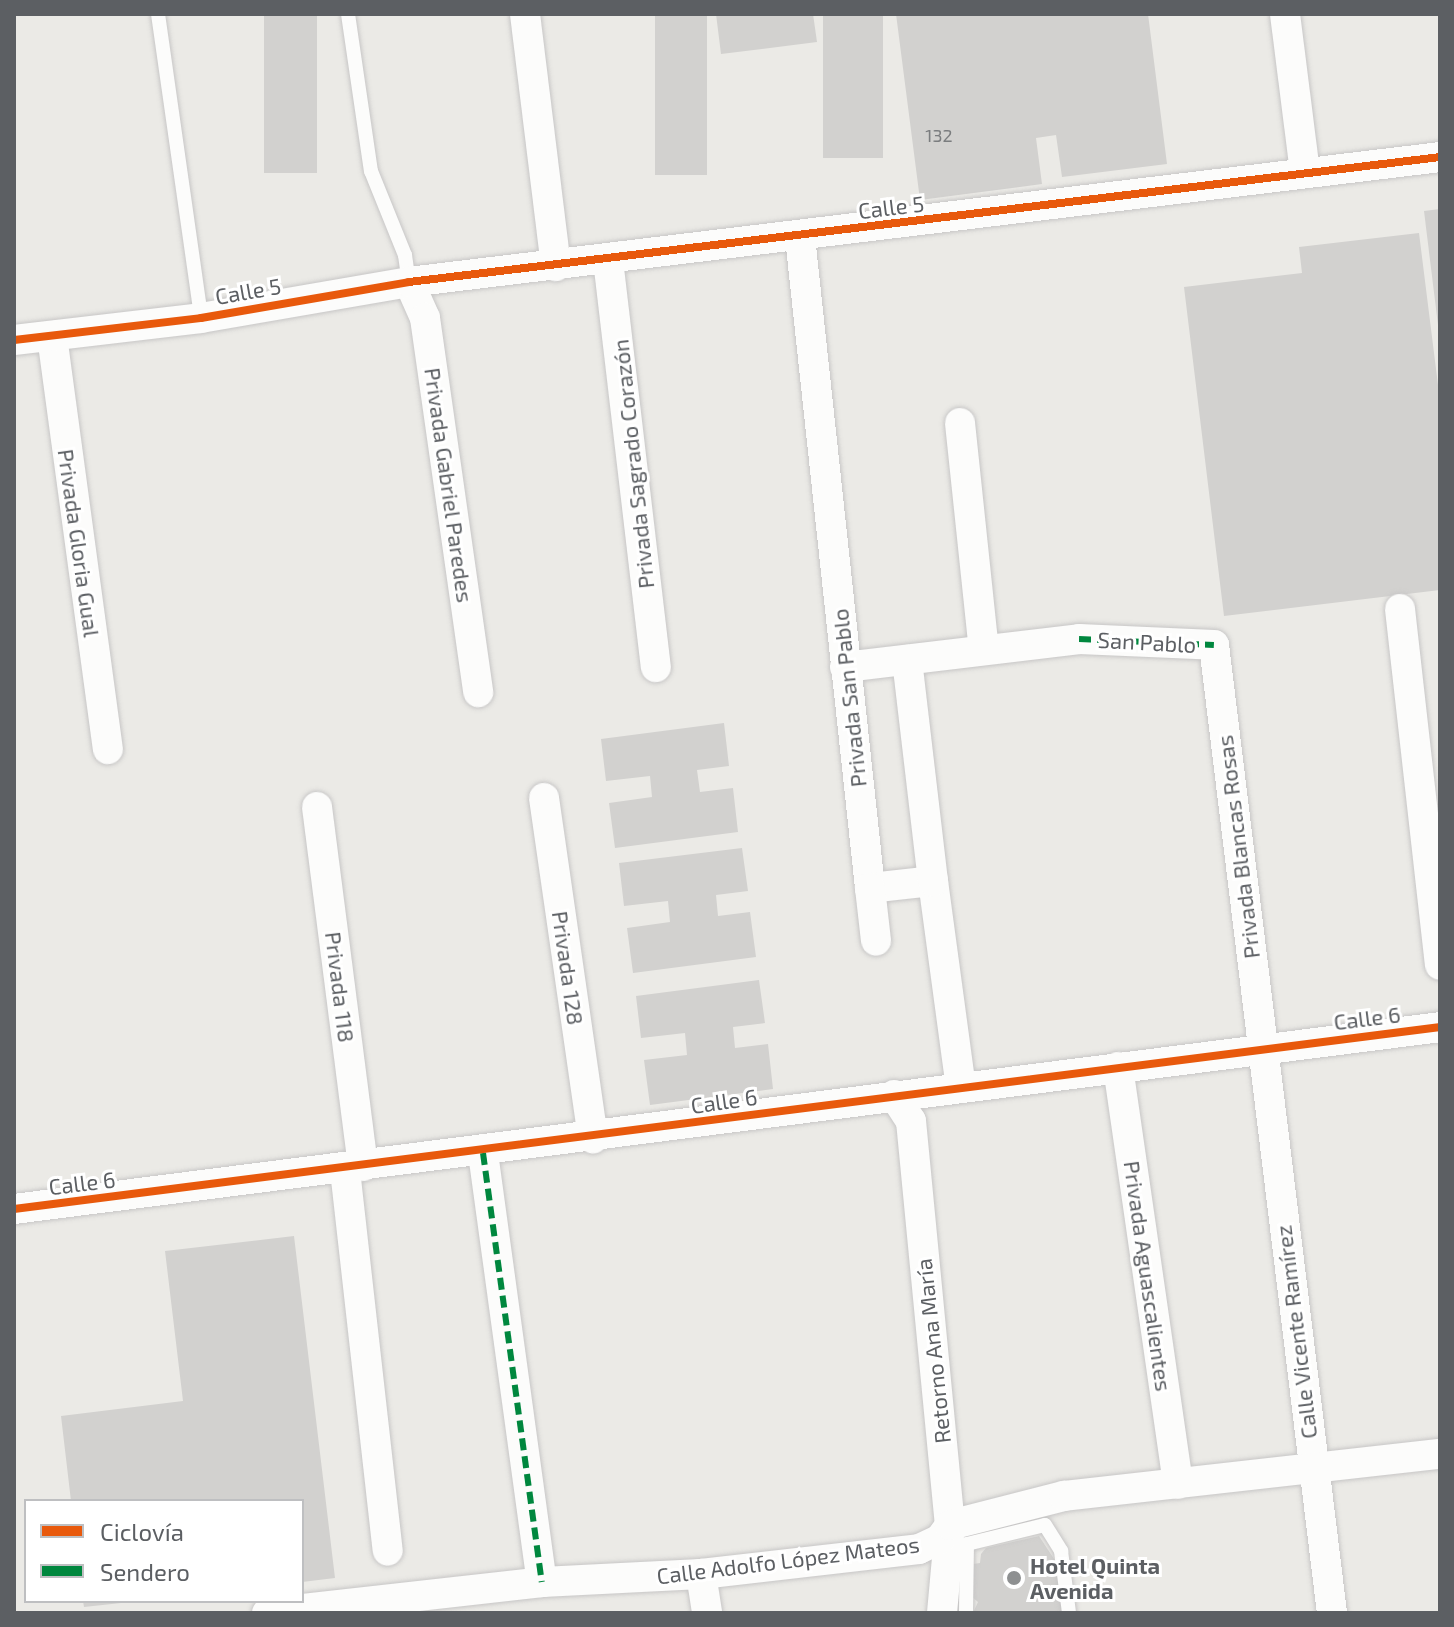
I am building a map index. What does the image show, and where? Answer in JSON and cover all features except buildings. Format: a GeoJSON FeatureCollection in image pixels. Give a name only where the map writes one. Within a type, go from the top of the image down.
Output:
{"type":"FeatureCollection","features":[{"type":"Feature","properties":{"kind":"street"},"geometry":{"type":"LineString","coordinates":[[525,14],[556,266]]}},
{"type":"Feature","properties":{"kind":"street"},"geometry":{"type":"LineString","coordinates":[[1285,14],[1305,173]]}},
{"type":"Feature","properties":{"kind":"street","name":"Calle 5"},"geometry":{"type":"LineString","coordinates":[[14,340],[201,318],[409,282],[1440,157]]}},
{"type":"Feature","properties":{"kind":"street","name":"Privada San Pablo"},"geometry":{"type":"LineString","coordinates":[[800,237],[876,941]]}},
{"type":"Feature","properties":{"kind":"street","name":"Privada Sagrado Corazón"},"geometry":{"type":"LineString","coordinates":[[608,260],[656,667]]}},
{"type":"Feature","properties":{"kind":"street","name":"Privada Gabriel Paredes"},"geometry":{"type":"LineString","coordinates":[[409,282],[425,318],[478,692]]}},
{"type":"Feature","properties":{"kind":"street","name":"Privada Gloria Gual"},"geometry":{"type":"LineString","coordinates":[[52,336],[108,749]]}},
{"type":"Feature","properties":{"kind":"street"},"geometry":{"type":"LineString","coordinates":[[845,667],[984,650],[960,423]]}},
{"type":"Feature","properties":{"kind":"street"},"geometry":{"type":"LineString","coordinates":[[1400,609],[1440,965]]}},
{"type":"Feature","properties":{"kind":"street","name":"San Pablo"},"geometry":{"type":"LineString","coordinates":[[984,650],[1079,639],[1214,645]]}},
{"type":"Feature","properties":{"kind":"street","name":"Privada Blancas Rosas"},"geometry":{"type":"LineString","coordinates":[[1214,645],[1261,1050]]}},
{"type":"Feature","properties":{"kind":"street"},"geometry":{"type":"LineString","coordinates":[[907,660],[961,1087]]}},
{"type":"Feature","properties":{"kind":"street","name":"Privada 128"},"geometry":{"type":"LineString","coordinates":[[544,798],[593,1138]]}},
{"type":"Feature","properties":{"kind":"street","name":"Privada 118"},"geometry":{"type":"LineString","coordinates":[[317,807],[354,1168],[388,1551]]}},
{"type":"Feature","properties":{"kind":"street"},"geometry":{"type":"LineString","coordinates":[[870,888],[933,881]]}},
{"type":"Feature","properties":{"kind":"street","name":"Calle 6"},"geometry":{"type":"LineString","coordinates":[[14,1209],[483,1153],[894,1095],[1440,1027]]}},
{"type":"Feature","properties":{"kind":"street","name":"Calle Vicente Ramírez"},"geometry":{"type":"LineString","coordinates":[[1261,1050],[1332,1613]]}},
{"type":"Feature","properties":{"kind":"street","name":"Privada Aguascalientes"},"geometry":{"type":"LineString","coordinates":[[1118,1067],[1178,1484]]}},
{"type":"Feature","properties":{"kind":"street","name":"Retorno Ana María"},"geometry":{"type":"LineString","coordinates":[[894,1095],[911,1121],[950,1525],[942,1613]]}},
{"type":"Feature","properties":{"kind":"street"},"geometry":{"type":"LineString","coordinates":[[483,1153],[542,1582]]}},
{"type":"Feature","properties":{"kind":"street","name":"Calle Adolfo López Mateos"},"geometry":{"type":"LineString","coordinates":[[267,1613],[458,1602],[542,1582],[701,1574],[919,1549],[940,1539],[950,1525],[1064,1496],[1440,1454]]}},
{"type":"Feature","properties":{"kind":"street"},"geometry":{"type":"LineString","coordinates":[[701,1574],[707,1613]]}},
{"type":"Feature","properties":{"kind":"lane"},"geometry":{"type":"LineString","coordinates":[[158,14],[201,318]]}},
{"type":"Feature","properties":{"kind":"lane"},"geometry":{"type":"LineString","coordinates":[[348,14],[371,171],[405,255],[409,282]]}},
{"type":"Feature","properties":{"kind":"lane"},"geometry":{"type":"LineString","coordinates":[[966,1613],[967,1544],[1045,1525],[1061,1551],[1069,1613]]}},
{"type":"Feature","properties":{"kind":"marked path"},"geometry":{"type":"LineString","coordinates":[[1079,639],[1214,645]]}},
{"type":"Feature","properties":{"kind":"marked path"},"geometry":{"type":"LineString","coordinates":[[483,1153],[542,1582]]}},
{"type":"Feature","properties":{"kind":"cycle path"},"geometry":{"type":"LineString","coordinates":[[14,340],[201,318],[409,282],[1440,157]]}},
{"type":"Feature","properties":{"kind":"cycle path"},"geometry":{"type":"LineString","coordinates":[[14,1209],[1440,1027]]}},
{"type":"Feature","properties":{"kind":"place","name":"Hotel Quinta Avenida"},"geometry":{"type":"Point","coordinates":[1014,1578]}}]}
